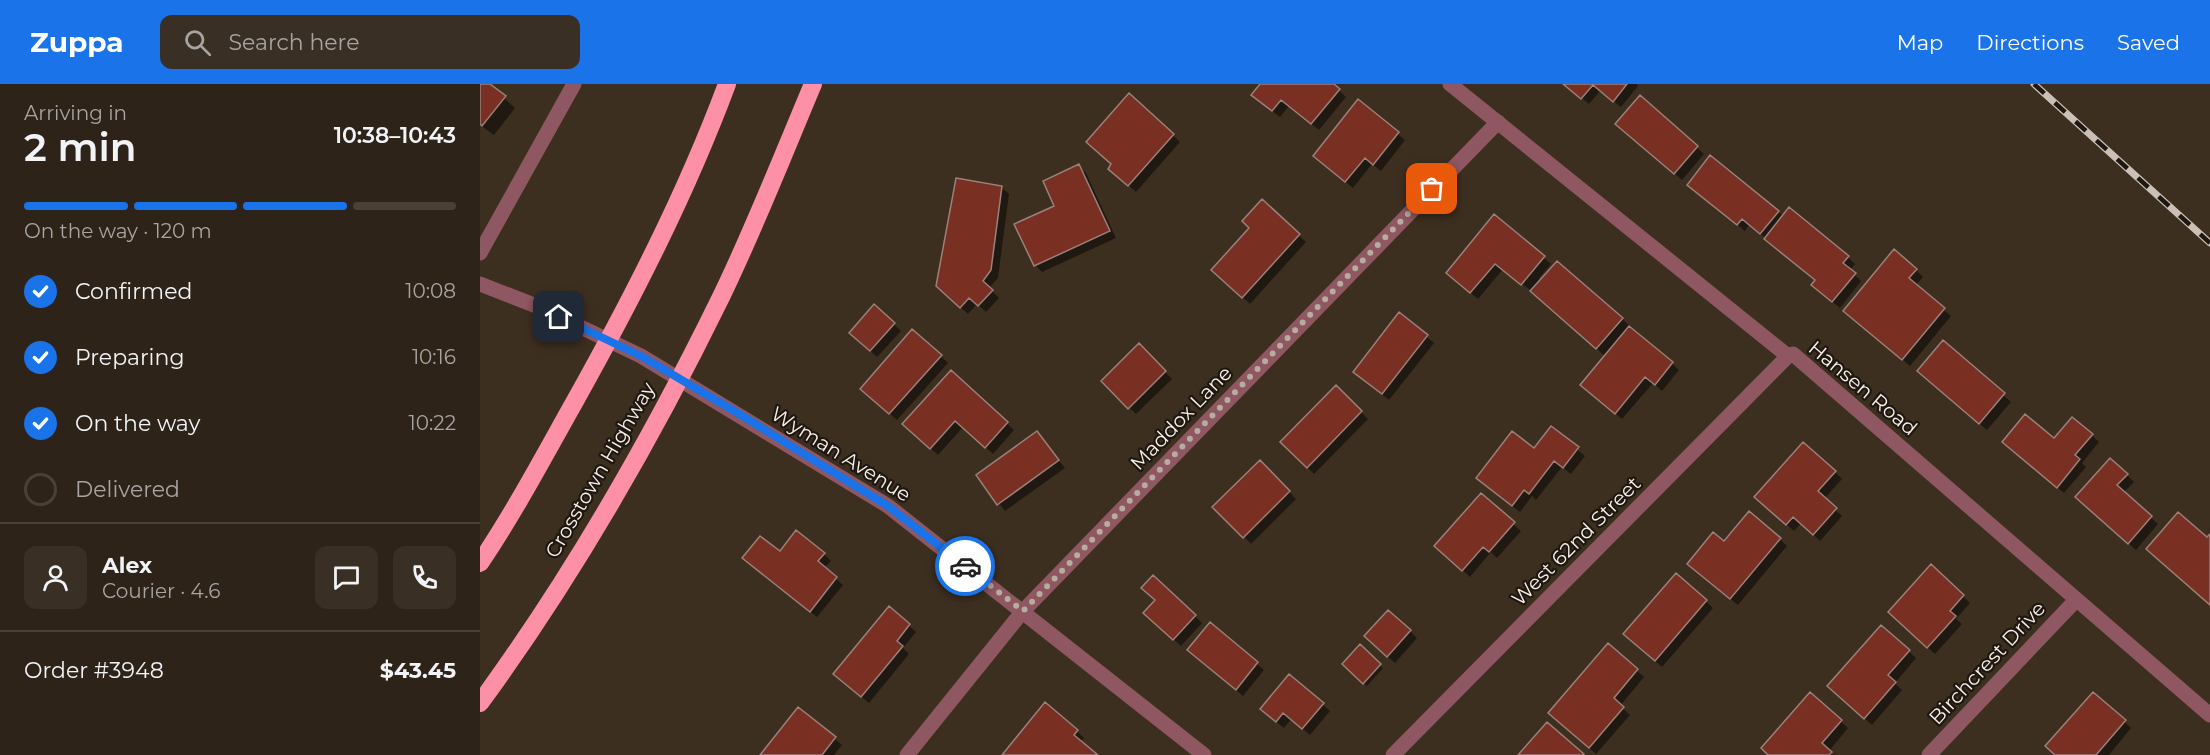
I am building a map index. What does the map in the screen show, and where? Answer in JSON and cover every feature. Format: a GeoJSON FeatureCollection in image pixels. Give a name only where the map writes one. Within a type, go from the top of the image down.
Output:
{"type":"FeatureCollection","features":[{"type":"Feature","properties":{"kind":"highway"},"geometry":{"type":"LineString","coordinates":[[480,563],[509,519],[624,314],[680,196],[727,84]]}},
{"type":"Feature","properties":{"kind":"highway","name":"Crosstown Highway"},"geometry":{"type":"LineString","coordinates":[[480,703],[559,587],[658,417],[721,296],[813,84]]}},
{"type":"Feature","properties":{"kind":"street"},"geometry":{"type":"LineString","coordinates":[[480,253],[574,84]]}},
{"type":"Feature","properties":{"kind":"street","name":"Hansen Road"},"geometry":{"type":"LineString","coordinates":[[1450,84],[1788,356],[1793,354],[2210,715]]}},
{"type":"Feature","properties":{"kind":"street","name":"Maddox Lane"},"geometry":{"type":"LineString","coordinates":[[907,755],[1023,611],[1498,122]]}},
{"type":"Feature","properties":{"kind":"street","name":"Wyman Avenue"},"geometry":{"type":"LineString","coordinates":[[480,284],[539,307],[641,356],[888,506],[1204,755]]}},
{"type":"Feature","properties":{"kind":"street","name":"West 62nd Street"},"geometry":{"type":"LineString","coordinates":[[1393,755],[1788,356]]}},
{"type":"Feature","properties":{"kind":"street","name":"Birchcrest Drive"},"geometry":{"type":"LineString","coordinates":[[1929,755],[2076,600]]}},
{"type":"Feature","properties":{"kind":"building"},"geometry":{"type":"Polygon","coordinates":[[[480,84],[490,84],[506,96],[482,126],[480,124],[480,84]]]}},
{"type":"Feature","properties":{"kind":"building"},"geometry":{"type":"Polygon","coordinates":[[[1260,84],[1334,84],[1340,89],[1311,124],[1281,100],[1272,111],[1251,95],[1260,84]]]}},
{"type":"Feature","properties":{"kind":"building"},"geometry":{"type":"Polygon","coordinates":[[[1563,84],[1627,84],[1613,102],[1593,85],[1581,99],[1563,84]]]}},
{"type":"Feature","properties":{"kind":"building"},"geometry":{"type":"Polygon","coordinates":[[[1129,93],[1174,134],[1128,186],[1108,169],[1111,164],[1086,142],[1129,93]]]}},
{"type":"Feature","properties":{"kind":"building"},"geometry":{"type":"Polygon","coordinates":[[[1640,95],[1698,146],[1674,174],[1615,124],[1640,95]]]}},
{"type":"Feature","properties":{"kind":"building"},"geometry":{"type":"Polygon","coordinates":[[[1358,99],[1399,132],[1373,165],[1365,158],[1345,182],[1313,156],[1358,99]]]}},
{"type":"Feature","properties":{"kind":"building"},"geometry":{"type":"Polygon","coordinates":[[[1710,155],[1779,211],[1760,234],[1742,219],[1737,225],[1687,185],[1710,155]]]}},
{"type":"Feature","properties":{"kind":"building"},"geometry":{"type":"Polygon","coordinates":[[[1079,164],[1110,231],[1034,266],[1014,224],[1054,206],[1043,181],[1079,164]]]}},
{"type":"Feature","properties":{"kind":"building"},"geometry":{"type":"Polygon","coordinates":[[[956,178],[1002,186],[991,270],[983,281],[993,290],[978,306],[969,298],[960,308],[936,286],[956,178]]]}},
{"type":"Feature","properties":{"kind":"building"},"geometry":{"type":"Polygon","coordinates":[[[1262,199],[1300,234],[1242,298],[1211,270],[1249,228],[1242,221],[1262,199]]]}},
{"type":"Feature","properties":{"kind":"building"},"geometry":{"type":"Polygon","coordinates":[[[1789,207],[1849,256],[1843,263],[1856,273],[1832,302],[1811,285],[1815,280],[1764,239],[1789,207]]]}},
{"type":"Feature","properties":{"kind":"building"},"geometry":{"type":"Polygon","coordinates":[[[1494,214],[1545,256],[1521,285],[1495,264],[1470,293],[1446,273],[1494,214]]]}},
{"type":"Feature","properties":{"kind":"building"},"geometry":{"type":"Polygon","coordinates":[[[1894,249],[1917,269],[1909,278],[1945,308],[1902,360],[1843,311],[1894,249]]]}},
{"type":"Feature","properties":{"kind":"building"},"geometry":{"type":"Polygon","coordinates":[[[1557,261],[1623,318],[1596,349],[1530,291],[1557,261]]]}},
{"type":"Feature","properties":{"kind":"building"},"geometry":{"type":"Polygon","coordinates":[[[874,304],[895,323],[870,351],[849,333],[874,304]]]}},
{"type":"Feature","properties":{"kind":"building"},"geometry":{"type":"Polygon","coordinates":[[[1399,312],[1428,335],[1382,394],[1353,372],[1399,312]]]}},
{"type":"Feature","properties":{"kind":"building"},"geometry":{"type":"Polygon","coordinates":[[[1629,326],[1673,362],[1655,385],[1645,377],[1615,414],[1580,385],[1629,326]]]}},
{"type":"Feature","properties":{"kind":"building"},"geometry":{"type":"Polygon","coordinates":[[[912,329],[942,355],[889,414],[860,389],[912,329]]]}},
{"type":"Feature","properties":{"kind":"building"},"geometry":{"type":"Polygon","coordinates":[[[1943,340],[2005,393],[1979,424],[1917,371],[1943,340]]]}},
{"type":"Feature","properties":{"kind":"building"},"geometry":{"type":"Polygon","coordinates":[[[1139,343],[1166,371],[1128,409],[1101,381],[1139,343]]]}},
{"type":"Feature","properties":{"kind":"building"},"geometry":{"type":"Polygon","coordinates":[[[951,370],[1008,422],[985,448],[955,421],[930,449],[902,424],[951,370]]]}},
{"type":"Feature","properties":{"kind":"building"},"geometry":{"type":"Polygon","coordinates":[[[1336,385],[1362,411],[1307,468],[1280,442],[1336,385]]]}},
{"type":"Feature","properties":{"kind":"building"},"geometry":{"type":"Polygon","coordinates":[[[2025,414],[2054,438],[2072,417],[2093,434],[2075,455],[2080,459],[2057,488],[2002,442],[2025,414]]]}},
{"type":"Feature","properties":{"kind":"building"},"geometry":{"type":"Polygon","coordinates":[[[1551,426],[1579,447],[1563,468],[1554,461],[1529,494],[1524,490],[1512,506],[1476,478],[1512,431],[1534,448],[1551,426]]]}},
{"type":"Feature","properties":{"kind":"building"},"geometry":{"type":"Polygon","coordinates":[[[1037,431],[1059,460],[997,505],[976,475],[1037,431]]]}},
{"type":"Feature","properties":{"kind":"building"},"geometry":{"type":"Polygon","coordinates":[[[1803,442],[1836,471],[1818,491],[1837,508],[1813,535],[1793,517],[1786,525],[1754,497],[1803,442]]]}},
{"type":"Feature","properties":{"kind":"building"},"geometry":{"type":"Polygon","coordinates":[[[2110,458],[2128,474],[2117,485],[2152,516],[2128,544],[2075,497],[2110,458]]]}},
{"type":"Feature","properties":{"kind":"building"},"geometry":{"type":"Polygon","coordinates":[[[1260,460],[1290,491],[1243,538],[1212,507],[1260,460]]]}},
{"type":"Feature","properties":{"kind":"building"},"geometry":{"type":"Polygon","coordinates":[[[1481,493],[1515,522],[1489,552],[1483,547],[1462,571],[1434,546],[1481,493]]]}},
{"type":"Feature","properties":{"kind":"building"},"geometry":{"type":"Polygon","coordinates":[[[1749,511],[1781,538],[1730,599],[1687,564],[1713,532],[1724,541],[1749,511]]]}},
{"type":"Feature","properties":{"kind":"building"},"geometry":{"type":"Polygon","coordinates":[[[2178,512],[2207,537],[2210,534],[2210,605],[2146,549],[2178,512]]]}},
{"type":"Feature","properties":{"kind":"building"},"geometry":{"type":"Polygon","coordinates":[[[796,530],[825,553],[818,561],[837,577],[810,612],[742,558],[760,536],[780,551],[796,530]]]}},
{"type":"Feature","properties":{"kind":"building"},"geometry":{"type":"Polygon","coordinates":[[[1931,564],[1964,595],[1950,611],[1956,616],[1927,648],[1888,612],[1931,564]]]}},
{"type":"Feature","properties":{"kind":"building"},"geometry":{"type":"Polygon","coordinates":[[[1676,573],[1707,600],[1655,661],[1623,634],[1676,573]]]}},
{"type":"Feature","properties":{"kind":"building"},"geometry":{"type":"Polygon","coordinates":[[[1153,575],[1196,615],[1173,640],[1143,613],[1155,600],[1141,588],[1153,575]]]}},
{"type":"Feature","properties":{"kind":"building"},"geometry":{"type":"Polygon","coordinates":[[[889,606],[910,624],[897,641],[903,646],[861,697],[833,674],[889,606]]]}},
{"type":"Feature","properties":{"kind":"building"},"geometry":{"type":"Polygon","coordinates":[[[1388,610],[1411,630],[1387,657],[1364,636],[1388,610]]]}},
{"type":"Feature","properties":{"kind":"building"},"geometry":{"type":"Polygon","coordinates":[[[1210,622],[1258,662],[1236,690],[1187,650],[1210,622]]]}},
{"type":"Feature","properties":{"kind":"building"},"geometry":{"type":"Polygon","coordinates":[[[1881,625],[1910,650],[1888,675],[1896,682],[1864,719],[1827,686],[1881,625]]]}},
{"type":"Feature","properties":{"kind":"building"},"geometry":{"type":"Polygon","coordinates":[[[1608,643],[1638,669],[1614,698],[1624,707],[1589,748],[1548,713],[1608,643]]]}},
{"type":"Feature","properties":{"kind":"building"},"geometry":{"type":"Polygon","coordinates":[[[1360,644],[1381,664],[1363,684],[1342,664],[1360,644]]]}},
{"type":"Feature","properties":{"kind":"building"},"geometry":{"type":"Polygon","coordinates":[[[1289,674],[1324,703],[1302,729],[1283,713],[1276,722],[1260,709],[1289,674]]]}},
{"type":"Feature","properties":{"kind":"building"},"geometry":{"type":"Polygon","coordinates":[[[1810,692],[1842,720],[1822,743],[1832,752],[1829,755],[1768,755],[1761,748],[1810,692]]]}},
{"type":"Feature","properties":{"kind":"building"},"geometry":{"type":"Polygon","coordinates":[[[2093,692],[2126,720],[2096,755],[2055,755],[2045,746],[2093,692]]]}},
{"type":"Feature","properties":{"kind":"building"},"geometry":{"type":"Polygon","coordinates":[[[1045,702],[1078,730],[1074,735],[1098,755],[1002,755],[1045,702]]]}},
{"type":"Feature","properties":{"kind":"building"},"geometry":{"type":"Polygon","coordinates":[[[798,707],[836,737],[822,755],[760,755],[798,707]]]}},
{"type":"Feature","properties":{"kind":"building"},"geometry":{"type":"Polygon","coordinates":[[[1547,722],[1584,754],[1518,755],[1547,722]]]}},
{"type":"Feature","properties":{"kind":"railway"},"geometry":{"type":"LineString","coordinates":[[2034,84],[2210,243]]}},
{"type":"Feature","properties":{"kind":"way so far"},"geometry":{"type":"LineString","coordinates":[[965,566],[1023,611],[1432,189]]}},
{"type":"Feature","properties":{"kind":"route"},"geometry":{"type":"LineString","coordinates":[[559,317],[641,356],[736,412],[888,506],[965,566]]}}]}
